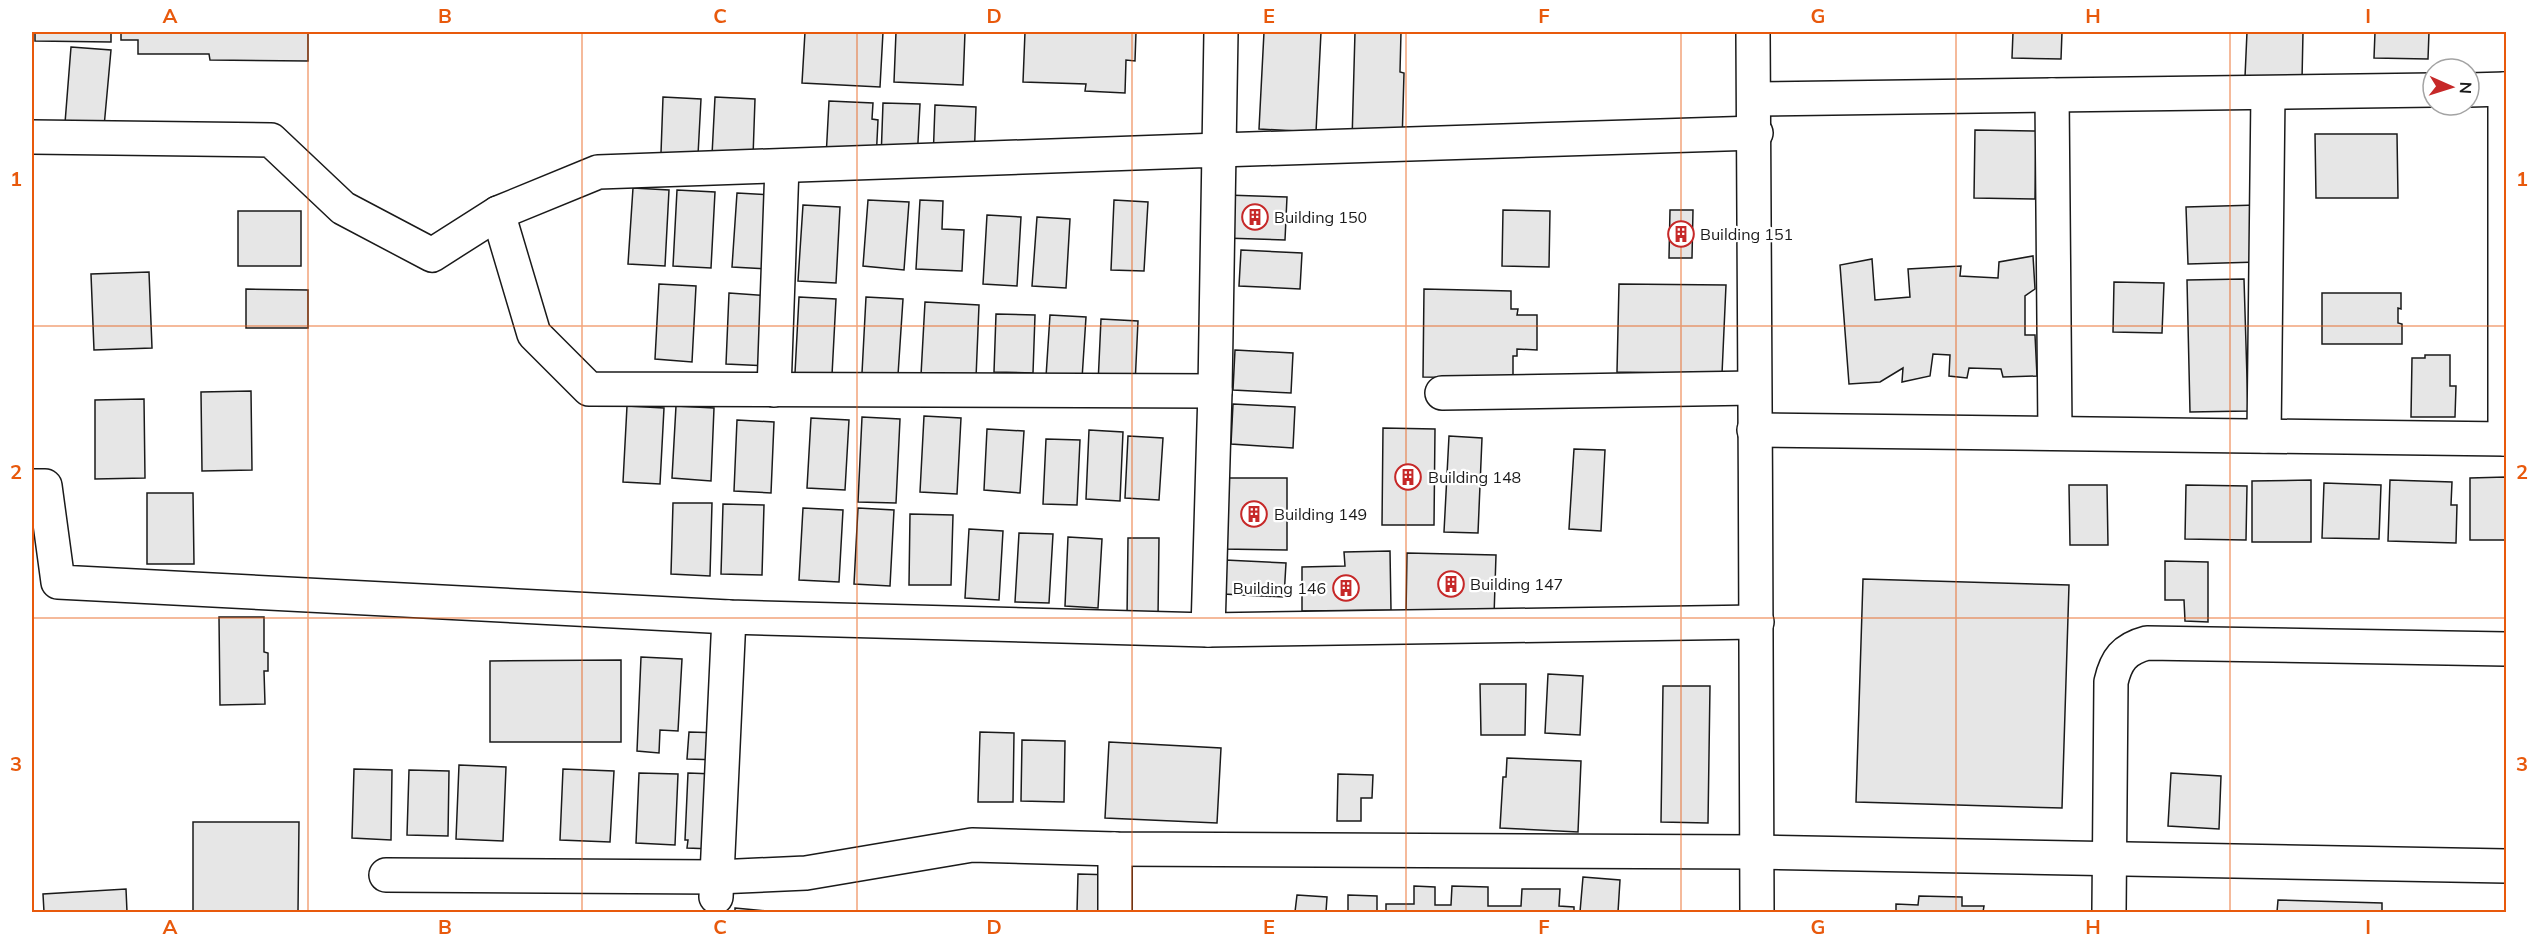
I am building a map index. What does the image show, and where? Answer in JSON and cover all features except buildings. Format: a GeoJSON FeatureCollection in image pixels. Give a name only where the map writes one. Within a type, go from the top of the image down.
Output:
{"type":"FeatureCollection","features":[{"type":"Feature","properties":{"kind":"street"},"geometry":{"type":"LineString","coordinates":[[1208,630],[1215,391],[1221,32]]}},
{"type":"Feature","properties":{"kind":"street"},"geometry":{"type":"LineString","coordinates":[[1754,32],[1757,912]]}},
{"type":"Feature","properties":{"kind":"street"},"geometry":{"type":"LineString","coordinates":[[1754,430],[2506,439],[2506,89],[2481,90]]}},
{"type":"Feature","properties":{"kind":"street"},"geometry":{"type":"LineString","coordinates":[[1754,99],[2421,90]]}},
{"type":"Feature","properties":{"kind":"street"},"geometry":{"type":"LineString","coordinates":[[2264,436],[2268,93]]}},
{"type":"Feature","properties":{"kind":"street"},"geometry":{"type":"LineString","coordinates":[[2052,95],[2055,433]]}},
{"type":"Feature","properties":{"kind":"street"},"geometry":{"type":"LineString","coordinates":[[32,137],[271,140],[343,208],[432,255],[498,213],[598,172],[1756,133]]}},
{"type":"Feature","properties":{"kind":"street"},"geometry":{"type":"LineString","coordinates":[[774,390],[782,166]]}},
{"type":"Feature","properties":{"kind":"street"},"geometry":{"type":"LineString","coordinates":[[498,213],[534,334],[590,389],[1215,391]]}},
{"type":"Feature","properties":{"kind":"street"},"geometry":{"type":"LineString","coordinates":[[1442,393],[1755,388]]}},
{"type":"Feature","properties":{"kind":"street"},"geometry":{"type":"LineString","coordinates":[[32,486],[45,486],[58,582],[729,617],[1208,630],[1757,622]]}},
{"type":"Feature","properties":{"kind":"street"},"geometry":{"type":"LineString","coordinates":[[716,887],[729,617]]}},
{"type":"Feature","properties":{"kind":"street"},"geometry":{"type":"LineString","coordinates":[[2109,912],[2111,682],[2115,666],[2122,654],[2133,646],[2147,643],[2506,649]]}},
{"type":"Feature","properties":{"kind":"street"},"geometry":{"type":"LineString","coordinates":[[386,875],[716,887],[972,845],[1115,849],[1757,852],[2506,866]]}},
{"type":"Feature","properties":{"kind":"street"},"geometry":{"type":"LineString","coordinates":[[1115,849],[1115,912]]}},
{"type":"Feature","properties":{"kind":"place","name":"Building 150"},"geometry":{"type":"Point","coordinates":[1255,217]}},
{"type":"Feature","properties":{"kind":"place","name":"Building 151"},"geometry":{"type":"Point","coordinates":[1681,234]}},
{"type":"Feature","properties":{"kind":"place","name":"Building 148"},"geometry":{"type":"Point","coordinates":[1408,477]}},
{"type":"Feature","properties":{"kind":"place","name":"Building 149"},"geometry":{"type":"Point","coordinates":[1254,514]}},
{"type":"Feature","properties":{"kind":"place","name":"Building 147"},"geometry":{"type":"Point","coordinates":[1451,584]}},
{"type":"Feature","properties":{"kind":"place","name":"Building 146"},"geometry":{"type":"Point","coordinates":[1346,588]}}]}
